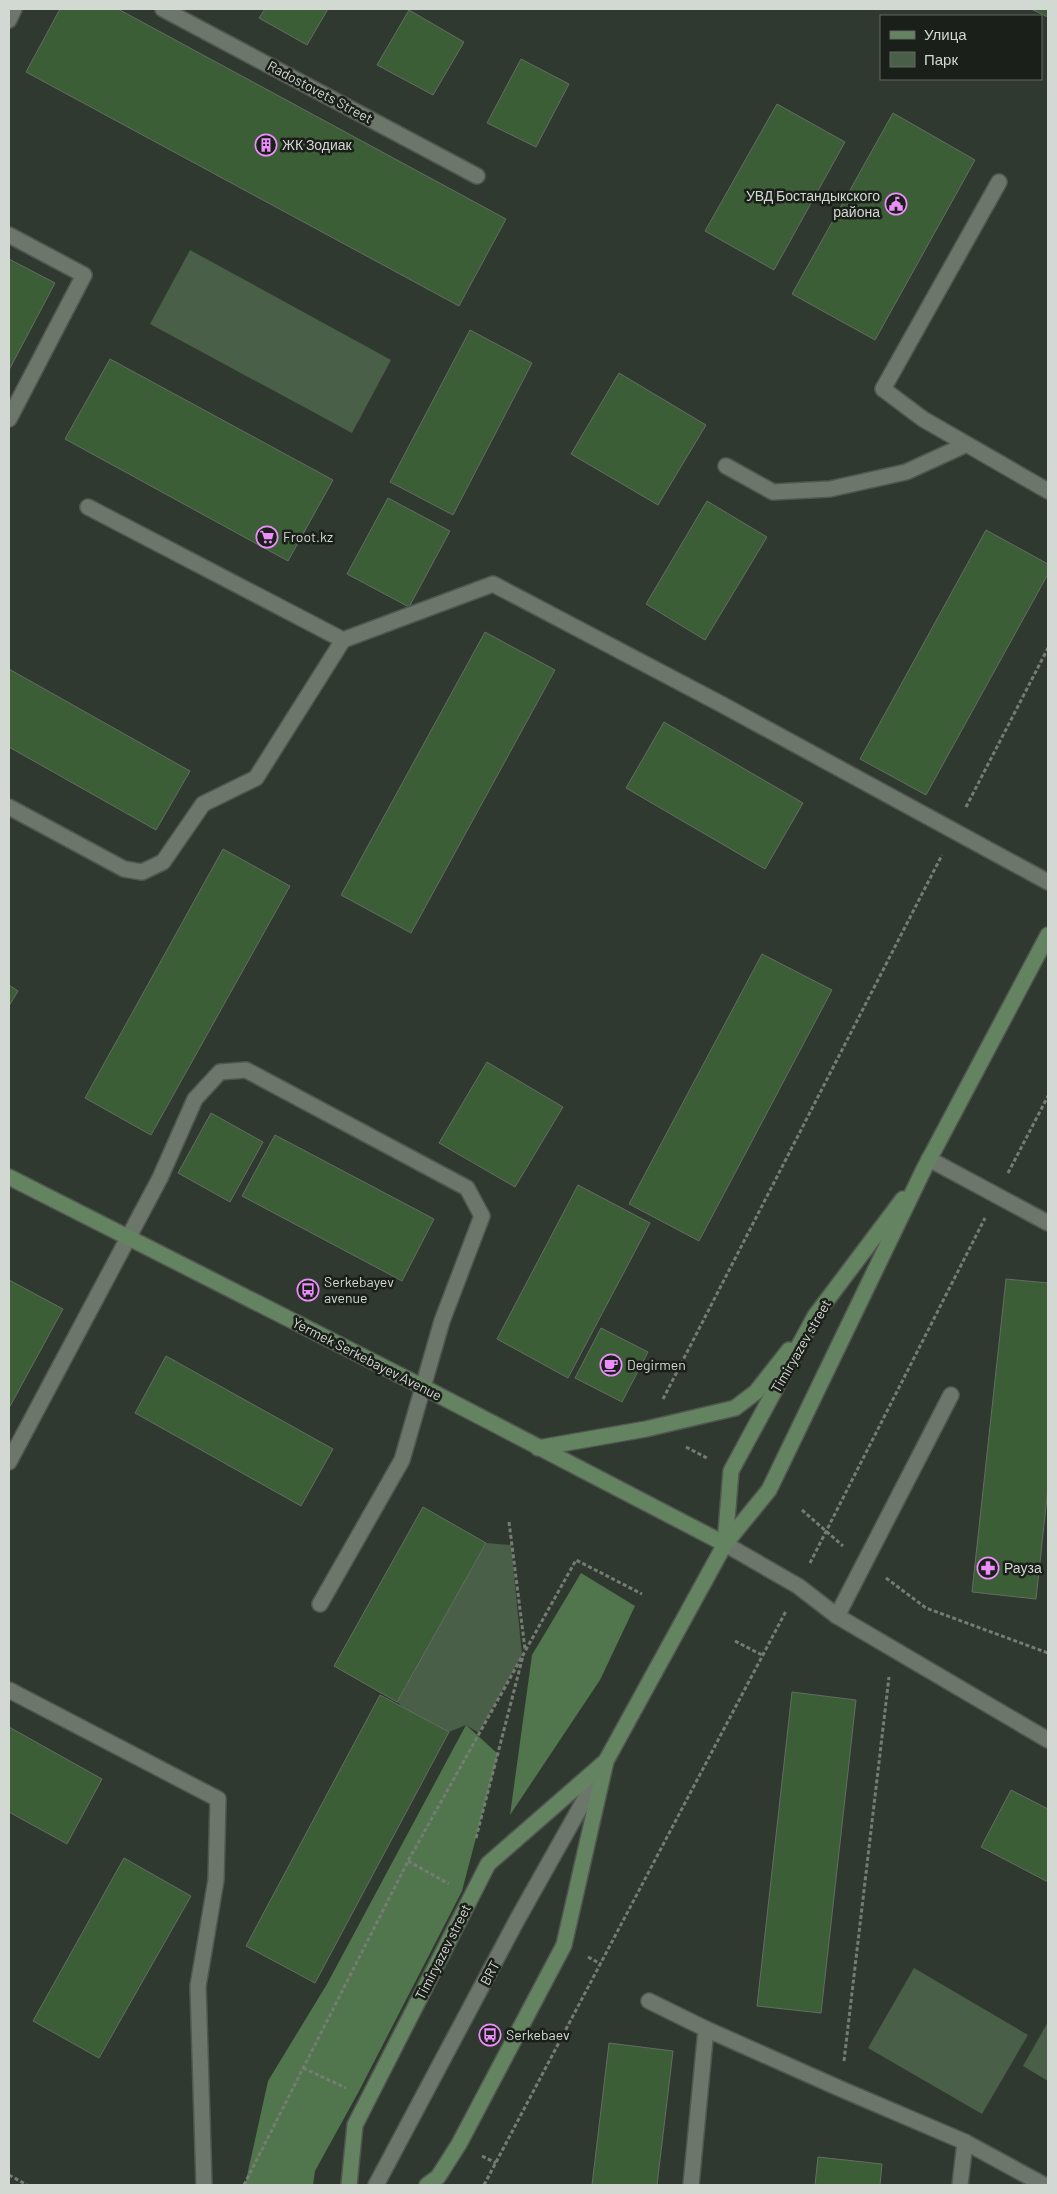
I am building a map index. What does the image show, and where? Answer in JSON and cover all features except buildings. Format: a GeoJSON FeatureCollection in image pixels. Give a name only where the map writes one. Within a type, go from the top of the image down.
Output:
{"type":"FeatureCollection","features":[{"type":"Feature","properties":{"kind":"street"},"geometry":{"type":"LineString","coordinates":[[9,20],[14,9]]}},
{"type":"Feature","properties":{"kind":"street","name":"Radostovets Street"},"geometry":{"type":"LineString","coordinates":[[163,9],[477,176]]}},
{"type":"Feature","properties":{"kind":"street"},"geometry":{"type":"LineString","coordinates":[[999,182],[883,389],[923,419],[965,445],[1048,491]]}},
{"type":"Feature","properties":{"kind":"street"},"geometry":{"type":"LineString","coordinates":[[9,235],[84,275],[9,419]]}},
{"type":"Feature","properties":{"kind":"street"},"geometry":{"type":"LineString","coordinates":[[726,466],[773,492],[830,489],[906,472],[965,445]]}},
{"type":"Feature","properties":{"kind":"street"},"geometry":{"type":"LineString","coordinates":[[88,507],[343,640]]}},
{"type":"Feature","properties":{"kind":"street"},"geometry":{"type":"LineString","coordinates":[[9,807],[124,869],[142,872],[163,862],[203,804],[256,778],[343,640],[493,584],[721,704],[1048,882]]}},
{"type":"Feature","properties":{"kind":"street","name":"Timiryazev street"},"geometry":{"type":"LineString","coordinates":[[427,2185],[438,2177],[459,2144],[564,1945],[606,1761],[724,1544],[769,1490],[927,1164],[1048,935]]}},
{"type":"Feature","properties":{"kind":"street"},"geometry":{"type":"LineString","coordinates":[[9,1462],[130,1237],[160,1178],[195,1099],[220,1072],[246,1070],[467,1188],[482,1216],[442,1320],[402,1460],[320,1604]]}},
{"type":"Feature","properties":{"kind":"street"},"geometry":{"type":"LineString","coordinates":[[927,1164],[996,1196],[1048,1224]]}},
{"type":"Feature","properties":{"kind":"street","name":"Timiryazev street"},"geometry":{"type":"LineString","coordinates":[[724,1544],[731,1471],[815,1316],[927,1164]]}},
{"type":"Feature","properties":{"kind":"street","name":"Yermek Serkebayev Avenue"},"geometry":{"type":"LineString","coordinates":[[9,1177],[423,1387],[724,1544]]}},
{"type":"Feature","properties":{"kind":"street"},"geometry":{"type":"LineString","coordinates":[[538,1448],[646,1430],[735,1408],[756,1392],[815,1316]]}},
{"type":"Feature","properties":{"kind":"street"},"geometry":{"type":"LineString","coordinates":[[837,1616],[951,1395]]}},
{"type":"Feature","properties":{"kind":"street"},"geometry":{"type":"LineString","coordinates":[[724,1544],[798,1586],[837,1616],[1048,1740]]}},
{"type":"Feature","properties":{"kind":"street"},"geometry":{"type":"LineString","coordinates":[[9,1690],[218,1799],[216,1880],[198,1986],[204,2185]]}},
{"type":"Feature","properties":{"kind":"street","name":"Timiryazev street"},"geometry":{"type":"LineString","coordinates":[[348,2185],[355,2125],[488,1864],[606,1761]]}},
{"type":"Feature","properties":{"kind":"street","name":"BRT"},"geometry":{"type":"LineString","coordinates":[[376,2185],[517,1920],[606,1761]]}},
{"type":"Feature","properties":{"kind":"street"},"geometry":{"type":"LineString","coordinates":[[649,2001],[706,2029],[965,2142],[1044,2185]]}},
{"type":"Feature","properties":{"kind":"street"},"geometry":{"type":"LineString","coordinates":[[691,2185],[706,2029]]}},
{"type":"Feature","properties":{"kind":"street"},"geometry":{"type":"LineString","coordinates":[[960,2185],[965,2142]]}},
{"type":"Feature","properties":{"kind":"path"},"geometry":{"type":"LineString","coordinates":[[661,1401],[1048,648]]}},
{"type":"Feature","properties":{"kind":"path"},"geometry":{"type":"LineString","coordinates":[[484,2185],[764,1656],[825,1532],[1048,1096]]}},
{"type":"Feature","properties":{"kind":"path"},"geometry":{"type":"LineString","coordinates":[[683,1446],[709,1459]]}},
{"type":"Feature","properties":{"kind":"path"},"geometry":{"type":"LineString","coordinates":[[802,1510],[825,1532],[926,1608],[1048,1653]]}},
{"type":"Feature","properties":{"kind":"path"},"geometry":{"type":"LineString","coordinates":[[474,1845],[525,1650],[509,1522]]}},
{"type":"Feature","properties":{"kind":"path"},"geometry":{"type":"LineString","coordinates":[[244,2185],[408,1861],[576,1560],[642,1594]]}},
{"type":"Feature","properties":{"kind":"path"},"geometry":{"type":"LineString","coordinates":[[735,1641],[764,1656]]}},
{"type":"Feature","properties":{"kind":"path"},"geometry":{"type":"LineString","coordinates":[[841,2089],[892,1649]]}},
{"type":"Feature","properties":{"kind":"path"},"geometry":{"type":"LineString","coordinates":[[408,1861],[454,1886]]}},
{"type":"Feature","properties":{"kind":"path"},"geometry":{"type":"LineString","coordinates":[[303,2068],[351,2090]]}},
{"type":"Feature","properties":{"kind":"path"},"geometry":{"type":"LineString","coordinates":[[9,2175],[27,2185]]}},
{"type":"Feature","properties":{"kind":"green space"},"geometry":{"type":"Polygon","coordinates":[[[190,250],[391,360],[352,433],[150,324],[190,250]]]}},
{"type":"Feature","properties":{"kind":"green space"},"geometry":{"type":"Polygon","coordinates":[[[486,1543],[511,1545],[522,1655],[479,1733],[466,1725],[449,1732],[404,1708],[397,1702],[486,1543]]]}},
{"type":"Feature","properties":{"kind":"green space"},"geometry":{"type":"Polygon","coordinates":[[[581,1573],[635,1606],[600,1680],[510,1815],[532,1655],[581,1573]]]}},
{"type":"Feature","properties":{"kind":"green space"},"geometry":{"type":"Polygon","coordinates":[[[466,1725],[498,1754],[462,1891],[358,2093],[315,2171],[313,2185],[245,2185],[268,2081],[327,1984],[466,1725]]]}},
{"type":"Feature","properties":{"kind":"green space"},"geometry":{"type":"Polygon","coordinates":[[[914,1968],[1028,2035],[982,2114],[868,2048],[914,1968]]]}},
{"type":"Feature","properties":{"kind":"green space"},"geometry":{"type":"Polygon","coordinates":[[[1048,2022],[1048,2081],[1023,2066],[1048,2022]]]}},
{"type":"Feature","properties":{"kind":"place","name":"ЖК Зодиак"},"geometry":{"type":"Point","coordinates":[266,145]}},
{"type":"Feature","properties":{"kind":"place","name":"УВД Бостандыкского района"},"geometry":{"type":"Point","coordinates":[896,204]}},
{"type":"Feature","properties":{"kind":"place","name":"Froot.kz"},"geometry":{"type":"Point","coordinates":[267,537]}},
{"type":"Feature","properties":{"kind":"place","name":"Serkebayev avenue"},"geometry":{"type":"Point","coordinates":[308,1290]}},
{"type":"Feature","properties":{"kind":"place","name":"Degirmen"},"geometry":{"type":"Point","coordinates":[611,1365]}},
{"type":"Feature","properties":{"kind":"place","name":"Рауза"},"geometry":{"type":"Point","coordinates":[988,1568]}},
{"type":"Feature","properties":{"kind":"place","name":"Serkebaev"},"geometry":{"type":"Point","coordinates":[490,2035]}}]}
